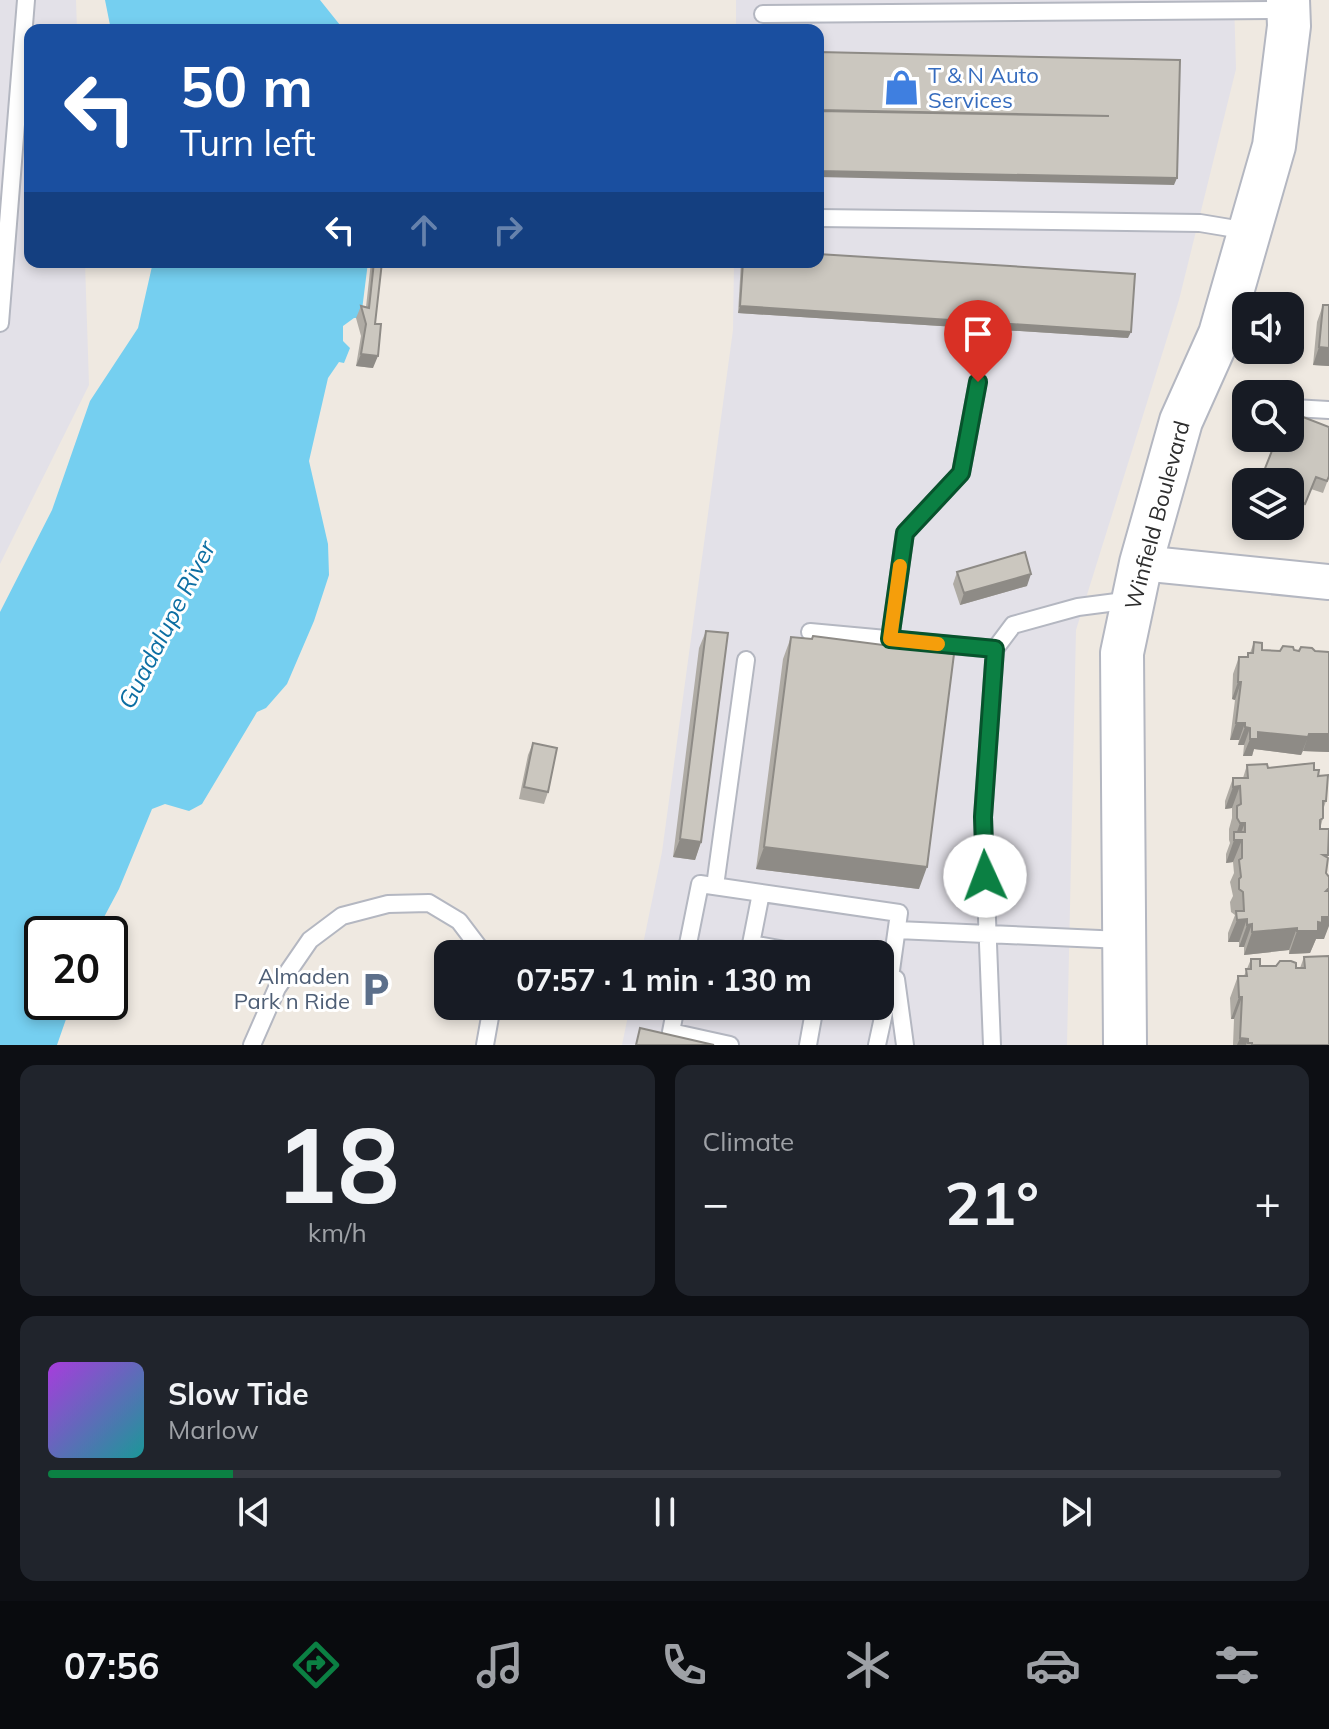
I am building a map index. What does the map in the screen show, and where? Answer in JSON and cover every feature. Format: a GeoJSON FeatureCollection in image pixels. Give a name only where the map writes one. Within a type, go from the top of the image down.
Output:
{"type":"FeatureCollection","features":[{"type":"Feature","properties":{"kind":"street","name":"Winfield Boulevard"},"geometry":{"type":"LineString","coordinates":[[1125,1045],[1122,653],[1137,581],[1181,421],[1220,334],[1274,146],[1289,26],[1288,5]]}},
{"type":"Feature","properties":{"kind":"street"},"geometry":{"type":"LineString","coordinates":[[1137,581],[1329,582]]}},
{"type":"Feature","properties":{"kind":"lane"},"geometry":{"type":"LineString","coordinates":[[24,24],[26,0]]}},
{"type":"Feature","properties":{"kind":"lane"},"geometry":{"type":"LineString","coordinates":[[763,14],[1288,5]]}},
{"type":"Feature","properties":{"kind":"lane"},"geometry":{"type":"LineString","coordinates":[[0,323],[24,25]]}},
{"type":"Feature","properties":{"kind":"lane"},"geometry":{"type":"LineString","coordinates":[[824,218],[1200,223],[1249,231]]}},
{"type":"Feature","properties":{"kind":"lane"},"geometry":{"type":"LineString","coordinates":[[890,639],[905,533],[961,473],[978,382]]}},
{"type":"Feature","properties":{"kind":"lane"},"geometry":{"type":"LineString","coordinates":[[1304,409],[1329,410]]}},
{"type":"Feature","properties":{"kind":"lane"},"geometry":{"type":"LineString","coordinates":[[992,1045],[983,817],[995,649],[1013,625],[1078,607],[1137,581]]}},
{"type":"Feature","properties":{"kind":"lane"},"geometry":{"type":"LineString","coordinates":[[810,632],[995,649]]}},
{"type":"Feature","properties":{"kind":"lane"},"geometry":{"type":"LineString","coordinates":[[715,886],[746,660]]}},
{"type":"Feature","properties":{"kind":"lane"},"geometry":{"type":"LineString","coordinates":[[689,940],[700,884],[899,913],[894,950]]}},
{"type":"Feature","properties":{"kind":"lane"},"geometry":{"type":"LineString","coordinates":[[752,940],[761,893]]}},
{"type":"Feature","properties":{"kind":"lane"},"geometry":{"type":"LineString","coordinates":[[252,1045],[277,988],[310,940],[342,916],[388,904],[429,903],[459,921],[473,940]]}},
{"type":"Feature","properties":{"kind":"lane"},"geometry":{"type":"LineString","coordinates":[[897,930],[1124,940]]}},
{"type":"Feature","properties":{"kind":"lane"},"geometry":{"type":"LineString","coordinates":[[894,964],[905,1045]]}},
{"type":"Feature","properties":{"kind":"lane"},"geometry":{"type":"LineString","coordinates":[[485,1045],[489,1020]]}},
{"type":"Feature","properties":{"kind":"lane"},"geometry":{"type":"LineString","coordinates":[[673,1020],[671,1032],[730,1045]]}},
{"type":"Feature","properties":{"kind":"lane"},"geometry":{"type":"LineString","coordinates":[[808,1045],[812,1020]]}},
{"type":"Feature","properties":{"kind":"lane"},"geometry":{"type":"LineString","coordinates":[[877,1045],[882,1020]]}},
{"type":"Feature","properties":{"kind":"shaded area"},"geometry":{"type":"Polygon","coordinates":[[[0,0],[76,0],[77,24],[24,24],[24,268],[85,268],[89,385],[0,564],[0,0]]]}},
{"type":"Feature","properties":{"kind":"shaded area"},"geometry":{"type":"Polygon","coordinates":[[[736,0],[1234,0],[1236,69],[1179,300],[1076,630],[1067,1045],[622,1045],[627,1020],[894,1020],[894,940],[644,940],[662,852],[733,330],[734,268],[824,268],[824,24],[736,24],[736,0]]]}},
{"type":"Feature","properties":{"kind":"water"},"geometry":{"type":"Polygon","coordinates":[[[105,0],[320,0],[339,24],[110,24],[105,0]]]}},
{"type":"Feature","properties":{"kind":"water","name":"Guadalupe River"},"geometry":{"type":"Polygon","coordinates":[[[152,268],[367,268],[361,318],[354,318],[343,326],[343,341],[350,348],[344,363],[339,362],[328,378],[309,461],[328,544],[329,575],[314,621],[287,684],[266,708],[257,712],[202,804],[189,811],[165,804],[152,809],[105,916],[24,916],[24,1020],[66,1020],[57,1045],[0,1045],[0,612],[52,510],[90,401],[138,328],[152,268]]]}},
{"type":"Feature","properties":{"kind":"building"},"geometry":{"type":"Polygon","coordinates":[[[824,52],[1180,60],[1177,178],[824,171],[824,111],[1109,116],[824,110],[824,52]]]}},
{"type":"Feature","properties":{"kind":"building"},"geometry":{"type":"Polygon","coordinates":[[[824,254],[1135,274],[1131,332],[740,306],[743,268],[824,268],[824,254]]]}},
{"type":"Feature","properties":{"kind":"building"},"geometry":{"type":"Polygon","coordinates":[[[373,268],[381,268],[375,324],[381,324],[378,356],[361,354],[366,324],[361,306],[369,308],[373,268]]]}},
{"type":"Feature","properties":{"kind":"building"},"geometry":{"type":"Polygon","coordinates":[[[1323,305],[1329,305],[1329,348],[1319,347],[1323,305]]]}},
{"type":"Feature","properties":{"kind":"building"},"geometry":{"type":"Polygon","coordinates":[[[1304,417],[1329,427],[1329,476],[1327,481],[1316,477],[1305,504],[1304,468],[1265,468],[1271,452],[1304,452],[1304,417]]]}},
{"type":"Feature","properties":{"kind":"building"},"geometry":{"type":"Polygon","coordinates":[[[1025,552],[1031,574],[964,593],[957,572],[1025,552]]]}},
{"type":"Feature","properties":{"kind":"building"},"geometry":{"type":"Polygon","coordinates":[[[706,631],[728,633],[701,842],[680,839],[706,631]]]}},
{"type":"Feature","properties":{"kind":"building"},"geometry":{"type":"Polygon","coordinates":[[[813,636],[954,654],[927,867],[764,847],[791,637],[812,639],[813,636]]]}},
{"type":"Feature","properties":{"kind":"building"},"geometry":{"type":"Polygon","coordinates":[[[1254,642],[1262,643],[1262,650],[1280,651],[1283,646],[1299,651],[1301,647],[1329,652],[1329,734],[1309,734],[1308,737],[1258,732],[1258,739],[1250,739],[1250,728],[1245,727],[1245,723],[1236,723],[1241,682],[1238,682],[1239,657],[1248,657],[1248,653],[1253,653],[1254,642]]]}},
{"type":"Feature","properties":{"kind":"building"},"geometry":{"type":"Polygon","coordinates":[[[533,743],[557,748],[548,792],[524,787],[533,743]]]}},
{"type":"Feature","properties":{"kind":"building"},"geometry":{"type":"Polygon","coordinates":[[[1314,763],[1314,770],[1319,770],[1318,776],[1328,775],[1320,829],[1329,829],[1328,855],[1323,855],[1328,858],[1326,873],[1329,888],[1326,891],[1329,891],[1329,917],[1322,917],[1322,923],[1318,922],[1318,931],[1297,931],[1297,928],[1252,932],[1252,924],[1247,925],[1247,919],[1237,920],[1236,911],[1244,911],[1243,892],[1239,889],[1242,840],[1234,840],[1234,832],[1245,832],[1245,823],[1240,823],[1237,818],[1237,806],[1241,804],[1240,786],[1233,787],[1233,778],[1248,778],[1247,765],[1267,764],[1268,768],[1314,763]]]}},
{"type":"Feature","properties":{"kind":"building"},"geometry":{"type":"Polygon","coordinates":[[[1329,956],[1329,1045],[1252,1045],[1248,1039],[1240,1038],[1242,997],[1239,997],[1238,976],[1247,976],[1246,969],[1251,969],[1251,959],[1260,959],[1260,966],[1276,966],[1280,961],[1291,961],[1296,963],[1296,968],[1305,968],[1304,957],[1329,956]]]}},
{"type":"Feature","properties":{"kind":"building"},"geometry":{"type":"Polygon","coordinates":[[[640,1028],[714,1045],[636,1045],[640,1028]]]}},
{"type":"Feature","properties":{"kind":"slow traffic"},"geometry":{"type":"LineString","coordinates":[[900,566],[890,639],[938,644]]}},
{"type":"Feature","properties":{"kind":"place","name":"T & N Auto Services"},"geometry":{"type":"Point","coordinates":[902,88]}},
{"type":"Feature","properties":{"kind":"place","name":"Almaden Park n Ride"},"geometry":{"type":"Point","coordinates":[376,989]}},
{"type":"Feature","properties":{"kind":"route"},"geometry":{"type":"LineString","coordinates":[[978,382],[961,473],[905,533],[890,639],[995,649],[983,817],[985,876]]}}]}
